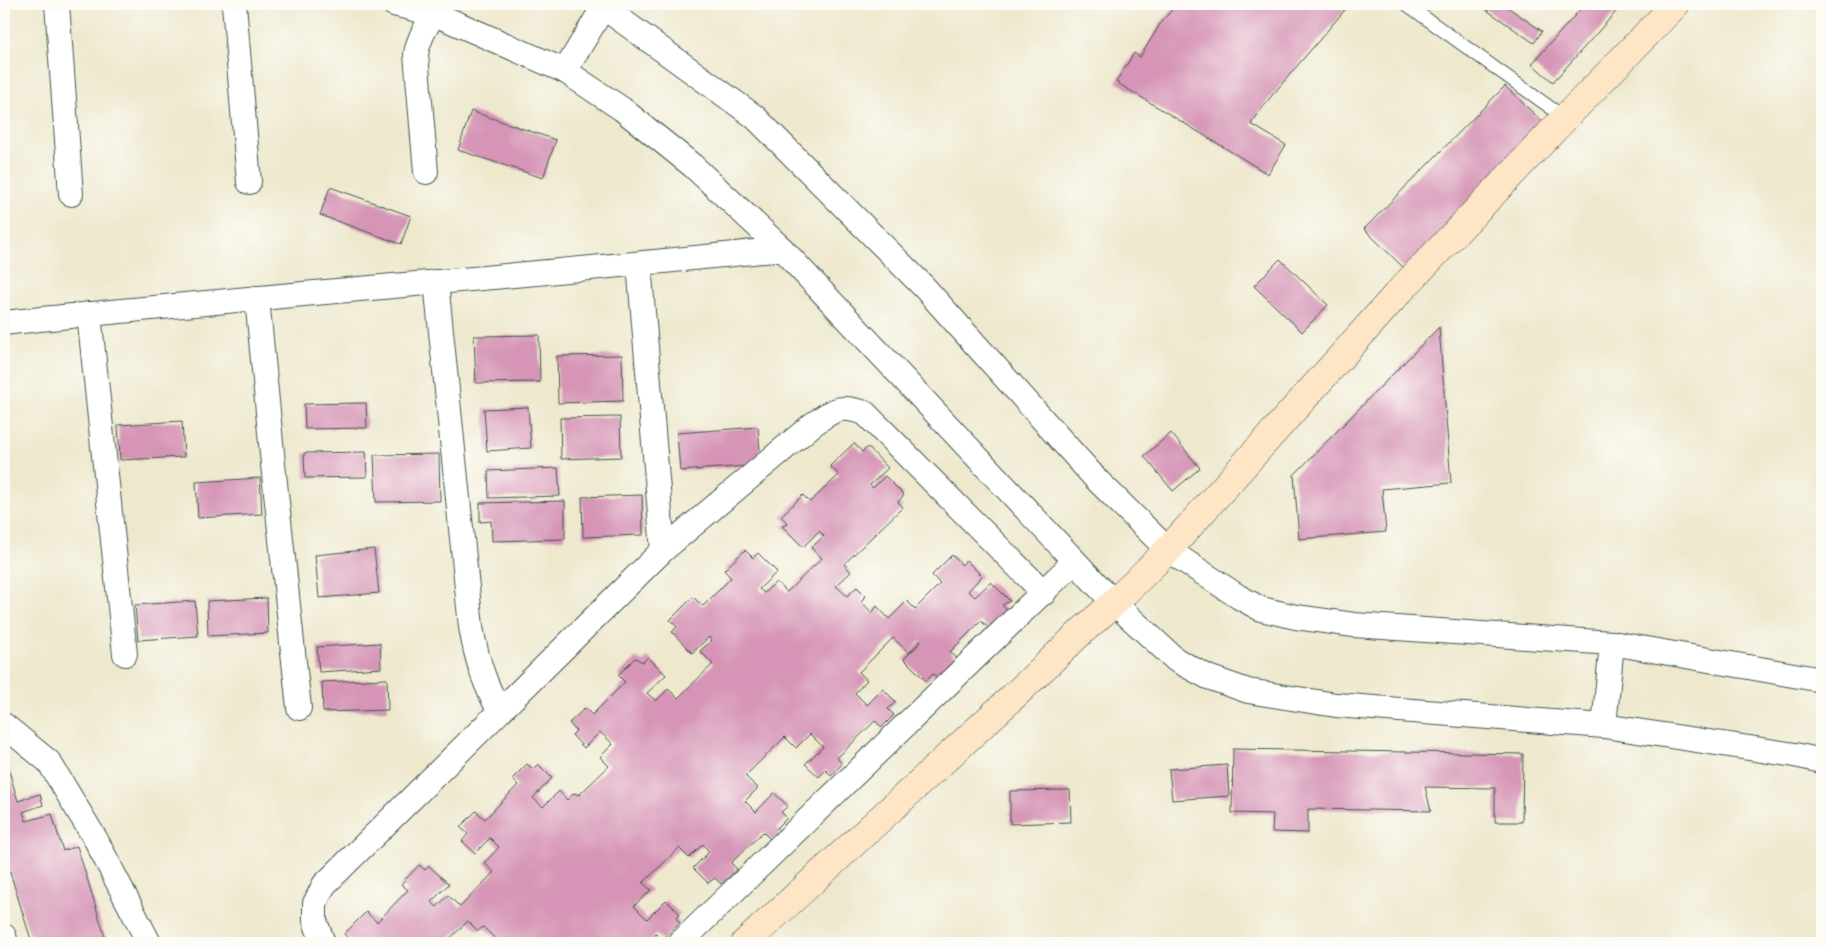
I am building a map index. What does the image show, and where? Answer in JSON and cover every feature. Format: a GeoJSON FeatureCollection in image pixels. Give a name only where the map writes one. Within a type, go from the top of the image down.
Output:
{"type":"FeatureCollection","features":[{"type":"Feature","properties":{"kind":"street"},"geometry":{"type":"LineString","coordinates":[[57,4],[71,194]]}},
{"type":"Feature","properties":{"kind":"street"},"geometry":{"type":"LineString","coordinates":[[234,4],[249,182]]}},
{"type":"Feature","properties":{"kind":"street"},"geometry":{"type":"LineString","coordinates":[[394,4],[437,9],[565,71],[622,108],[686,160],[782,248],[1114,603],[1176,660],[1208,677],[1248,691],[1336,705],[1604,726],[1795,755],[1822,761]]}},
{"type":"Feature","properties":{"kind":"street"},"geometry":{"type":"LineString","coordinates":[[746,943],[1114,603],[1168,550],[1398,293],[1676,4]]}},
{"type":"Feature","properties":{"kind":"street"},"geometry":{"type":"LineString","coordinates":[[565,71],[601,5],[755,117],[924,287],[1096,479],[1168,550],[1260,609],[1296,617],[1354,625],[1612,643],[1822,680]]}},
{"type":"Feature","properties":{"kind":"street"},"geometry":{"type":"LineString","coordinates":[[426,172],[416,54],[421,36],[437,9]]}},
{"type":"Feature","properties":{"kind":"street"},"geometry":{"type":"LineString","coordinates":[[4,323],[639,264],[782,248]]}},
{"type":"Feature","properties":{"kind":"street"},"geometry":{"type":"LineString","coordinates":[[639,264],[663,550]]}},
{"type":"Feature","properties":{"kind":"street"},"geometry":{"type":"LineString","coordinates":[[436,282],[471,627],[475,652],[489,693],[500,711]]}},
{"type":"Feature","properties":{"kind":"street"},"geometry":{"type":"LineString","coordinates":[[257,298],[299,708]]}},
{"type":"Feature","properties":{"kind":"street"},"geometry":{"type":"LineString","coordinates":[[89,314],[125,654]]}},
{"type":"Feature","properties":{"kind":"street"},"geometry":{"type":"LineString","coordinates":[[323,943],[315,922],[315,903],[324,885],[663,550],[812,425],[836,409],[849,408],[865,413],[1044,593]]}},
{"type":"Feature","properties":{"kind":"street"},"geometry":{"type":"LineString","coordinates":[[680,943],[1074,562]]}},
{"type":"Feature","properties":{"kind":"street"},"geometry":{"type":"LineString","coordinates":[[1604,726],[1612,643]]}},
{"type":"Feature","properties":{"kind":"street"},"geometry":{"type":"LineString","coordinates":[[4,725],[49,762],[96,840],[149,943]]}},
{"type":"Feature","properties":{"kind":"street"},"geometry":{"type":"LineString","coordinates":[[4,936],[6,943]]}},
{"type":"Feature","properties":{"kind":"lane"},"geometry":{"type":"LineString","coordinates":[[1406,4],[1565,118]]}},
{"type":"Feature","properties":{"kind":"building"},"geometry":{"type":"Polygon","coordinates":[[[1177,4],[1350,4],[1269,99],[1251,124],[1286,145],[1268,174],[1116,82],[1134,53],[1140,57],[1162,21],[1177,4]]]}},
{"type":"Feature","properties":{"kind":"building"},"geometry":{"type":"Polygon","coordinates":[[[1478,4],[1503,4],[1542,31],[1534,43],[1478,4]]]}},
{"type":"Feature","properties":{"kind":"building"},"geometry":{"type":"Polygon","coordinates":[[[1585,4],[1623,4],[1553,82],[1532,64],[1585,4]]]}},
{"type":"Feature","properties":{"kind":"building"},"geometry":{"type":"Polygon","coordinates":[[[1505,86],[1548,127],[1406,270],[1364,229],[1505,86]]]}},
{"type":"Feature","properties":{"kind":"building"},"geometry":{"type":"Polygon","coordinates":[[[471,111],[556,140],[543,178],[458,150],[471,111]]]}},
{"type":"Feature","properties":{"kind":"building"},"geometry":{"type":"Polygon","coordinates":[[[330,187],[411,216],[401,244],[320,215],[330,187]]]}},
{"type":"Feature","properties":{"kind":"building"},"geometry":{"type":"Polygon","coordinates":[[[1280,259],[1328,305],[1302,332],[1254,286],[1280,259]]]}},
{"type":"Feature","properties":{"kind":"building"},"geometry":{"type":"Polygon","coordinates":[[[1439,327],[1451,483],[1382,489],[1386,532],[1299,539],[1294,475],[1439,327]]]}},
{"type":"Feature","properties":{"kind":"building"},"geometry":{"type":"Polygon","coordinates":[[[539,335],[540,382],[476,383],[474,336],[539,335]]]}},
{"type":"Feature","properties":{"kind":"building"},"geometry":{"type":"Polygon","coordinates":[[[622,355],[623,401],[558,403],[557,356],[622,355]]]}},
{"type":"Feature","properties":{"kind":"building"},"geometry":{"type":"Polygon","coordinates":[[[366,403],[367,428],[305,429],[304,404],[366,403]]]}},
{"type":"Feature","properties":{"kind":"building"},"geometry":{"type":"Polygon","coordinates":[[[528,407],[531,448],[487,451],[484,409],[528,407]]]}},
{"type":"Feature","properties":{"kind":"building"},"geometry":{"type":"Polygon","coordinates":[[[620,417],[621,457],[561,459],[560,418],[620,417]]]}},
{"type":"Feature","properties":{"kind":"building"},"geometry":{"type":"Polygon","coordinates":[[[182,421],[184,457],[120,460],[118,425],[182,421]]]}},
{"type":"Feature","properties":{"kind":"building"},"geometry":{"type":"Polygon","coordinates":[[[758,427],[761,465],[680,471],[677,433],[758,427]]]}},
{"type":"Feature","properties":{"kind":"building"},"geometry":{"type":"Polygon","coordinates":[[[1171,433],[1200,468],[1173,491],[1144,456],[1171,433]]]}},
{"type":"Feature","properties":{"kind":"building"},"geometry":{"type":"Polygon","coordinates":[[[854,443],[862,452],[868,447],[888,468],[870,485],[873,488],[885,476],[904,495],[898,502],[903,507],[844,564],[851,572],[836,586],[847,596],[857,587],[866,596],[861,601],[872,613],[877,606],[889,619],[907,601],[915,609],[940,584],[932,575],[952,555],[962,565],[966,560],[982,576],[968,591],[975,597],[991,582],[1010,601],[1002,605],[1008,611],[990,629],[981,621],[950,652],[958,659],[939,679],[933,674],[926,681],[904,659],[921,642],[909,653],[893,638],[859,672],[867,680],[855,693],[867,705],[883,689],[896,702],[888,709],[894,715],[882,727],[875,721],[837,758],[842,764],[831,776],[826,770],[819,777],[805,764],[823,747],[810,734],[796,748],[785,737],[745,776],[758,788],[745,801],[756,812],[774,793],[788,806],[781,812],[787,818],[777,828],[781,832],[772,841],[763,832],[731,863],[737,869],[721,884],[715,878],[708,883],[693,868],[709,852],[703,844],[689,858],[679,848],[643,883],[651,890],[634,906],[647,919],[666,900],[680,914],[676,918],[680,923],[662,940],[656,934],[647,943],[500,943],[483,927],[478,931],[468,921],[445,943],[348,943],[351,941],[344,934],[366,912],[377,922],[408,890],[401,884],[419,865],[425,870],[429,866],[449,884],[431,902],[437,907],[448,895],[460,907],[494,872],[484,863],[499,847],[490,838],[475,853],[462,841],[468,834],[460,827],[476,811],[485,819],[518,785],[512,779],[527,764],[533,769],[538,764],[552,778],[533,798],[543,807],[559,791],[567,800],[574,793],[579,795],[609,766],[600,757],[613,744],[600,732],[584,748],[572,735],[576,731],[569,723],[585,708],[592,715],[625,682],[618,675],[635,658],[643,662],[648,657],[666,675],[647,693],[656,701],[668,689],[678,698],[713,664],[700,651],[712,640],[709,637],[692,653],[672,632],[677,627],[670,620],[693,597],[703,606],[731,578],[724,570],[745,550],[753,558],[758,553],[777,572],[759,589],[764,593],[776,582],[787,592],[822,558],[811,548],[824,536],[819,531],[803,547],[782,526],[788,524],[781,516],[803,495],[810,502],[839,475],[830,466],[854,443]]]}},
{"type":"Feature","properties":{"kind":"building"},"geometry":{"type":"Polygon","coordinates":[[[366,452],[367,477],[305,478],[304,453],[366,452]]]}},
{"type":"Feature","properties":{"kind":"building"},"geometry":{"type":"Polygon","coordinates":[[[439,454],[440,501],[376,502],[374,455],[439,454]]]}},
{"type":"Feature","properties":{"kind":"building"},"geometry":{"type":"Polygon","coordinates":[[[558,468],[560,496],[489,498],[488,471],[558,468]]]}},
{"type":"Feature","properties":{"kind":"building"},"geometry":{"type":"Polygon","coordinates":[[[260,478],[262,514],[198,518],[196,482],[260,478]]]}},
{"type":"Feature","properties":{"kind":"building"},"geometry":{"type":"Polygon","coordinates":[[[642,495],[643,535],[583,537],[582,497],[642,495]]]}},
{"type":"Feature","properties":{"kind":"building"},"geometry":{"type":"Polygon","coordinates":[[[565,501],[565,539],[492,541],[491,521],[480,522],[480,503],[565,501]]]}},
{"type":"Feature","properties":{"kind":"building"},"geometry":{"type":"Polygon","coordinates":[[[374,549],[379,593],[319,598],[315,555],[374,549]]]}},
{"type":"Feature","properties":{"kind":"building"},"geometry":{"type":"Polygon","coordinates":[[[267,598],[268,633],[208,636],[207,601],[267,598]]]}},
{"type":"Feature","properties":{"kind":"building"},"geometry":{"type":"Polygon","coordinates":[[[195,601],[198,636],[138,640],[135,605],[195,601]]]}},
{"type":"Feature","properties":{"kind":"building"},"geometry":{"type":"Polygon","coordinates":[[[380,643],[381,668],[319,672],[317,647],[380,643]]]}},
{"type":"Feature","properties":{"kind":"building"},"geometry":{"type":"Polygon","coordinates":[[[387,679],[388,710],[323,712],[322,682],[387,679]]]}},
{"type":"Feature","properties":{"kind":"building"},"geometry":{"type":"Polygon","coordinates":[[[1233,749],[1523,754],[1522,822],[1495,822],[1495,788],[1425,787],[1431,811],[1308,809],[1308,833],[1272,832],[1273,814],[1232,813],[1233,749]]]}},
{"type":"Feature","properties":{"kind":"building"},"geometry":{"type":"Polygon","coordinates":[[[7,764],[18,801],[40,794],[43,805],[23,812],[26,821],[52,814],[63,851],[77,846],[107,943],[32,943],[4,853],[4,765],[7,764]]]}},
{"type":"Feature","properties":{"kind":"building"},"geometry":{"type":"Polygon","coordinates":[[[1227,765],[1229,796],[1172,800],[1169,769],[1227,765]]]}},
{"type":"Feature","properties":{"kind":"building"},"geometry":{"type":"Polygon","coordinates":[[[1070,790],[1071,822],[1010,824],[1010,791],[1070,790]]]}}]}
